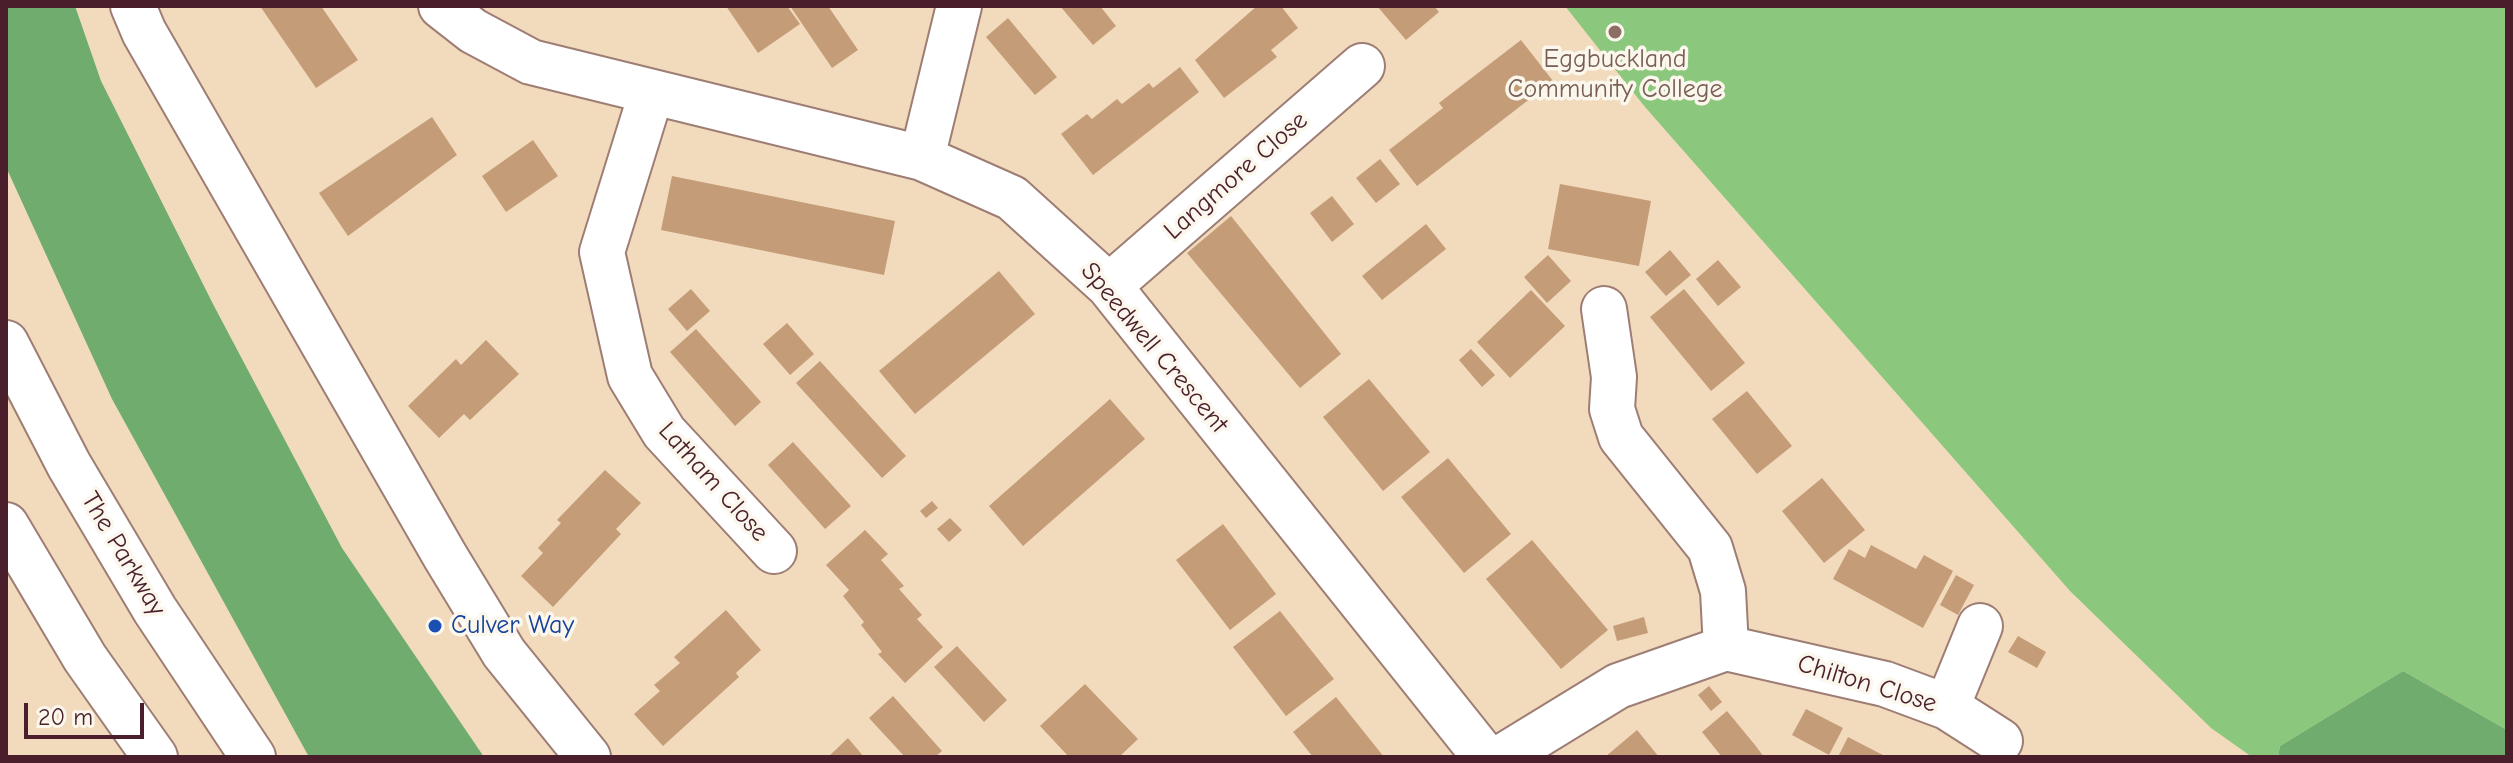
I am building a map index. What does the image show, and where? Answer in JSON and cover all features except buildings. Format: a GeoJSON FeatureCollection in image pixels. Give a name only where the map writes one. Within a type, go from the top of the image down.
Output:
{"type":"FeatureCollection","features":[{"type":"Feature","properties":{"kind":"main road"},"geometry":{"type":"LineString","coordinates":[[133,6],[144,32],[445,556],[504,653],[588,757]]}},
{"type":"Feature","properties":{"kind":"main road","name":"Speedwell Crescent"},"geometry":{"type":"LineString","coordinates":[[441,6],[473,31],[531,62],[651,94],[922,158],[1012,198],[1109,286],[1485,757]]}},
{"type":"Feature","properties":{"kind":"main road"},"geometry":{"type":"LineString","coordinates":[[922,158],[959,6]]}},
{"type":"Feature","properties":{"kind":"main road","name":"Langmore Close"},"geometry":{"type":"LineString","coordinates":[[1109,286],[1362,66]]}},
{"type":"Feature","properties":{"kind":"main road","name":"Latham Close"},"geometry":{"type":"LineString","coordinates":[[651,94],[602,252],[630,376],[664,432],[774,551]]}},
{"type":"Feature","properties":{"kind":"main road"},"geometry":{"type":"LineString","coordinates":[[1502,757],[1618,686],[1726,648],[1723,591],[1710,548],[1621,437],[1612,409],[1614,377],[1604,309]]}},
{"type":"Feature","properties":{"kind":"main road","name":"The Parkway"},"geometry":{"type":"LineString","coordinates":[[6,343],[69,465],[155,610],[253,757]]}},
{"type":"Feature","properties":{"kind":"main road"},"geometry":{"type":"LineString","coordinates":[[6,525],[85,658],[155,757]]}},
{"type":"Feature","properties":{"kind":"main road"},"geometry":{"type":"LineString","coordinates":[[1947,707],[1980,626]]}},
{"type":"Feature","properties":{"kind":"main road","name":"Chilton Close"},"geometry":{"type":"LineString","coordinates":[[1726,648],[1885,684],[1947,707],[2000,741]]}},
{"type":"Feature","properties":{"kind":"green space"},"geometry":{"type":"Polygon","coordinates":[[[6,6],[75,6],[101,81],[214,306],[342,548],[484,757],[309,757],[112,399],[6,167],[6,6]]]}},
{"type":"Feature","properties":{"kind":"green space"},"geometry":{"type":"Polygon","coordinates":[[[1565,6],[2507,6],[2507,730],[2403,671],[2280,746],[2278,757],[2252,757],[2211,728],[2070,591],[1645,107],[1565,6]]]}},
{"type":"Feature","properties":{"kind":"green space"},"geometry":{"type":"Polygon","coordinates":[[[2403,671],[2507,730],[2507,757],[2278,757],[2280,746],[2403,671]]]}},
{"type":"Feature","properties":{"kind":"place","name":"Eggbuckland Community College"},"geometry":{"type":"Point","coordinates":[1615,32]}},
{"type":"Feature","properties":{"kind":"place","name":"Culver Way"},"geometry":{"type":"Point","coordinates":[435,626]}}]}
